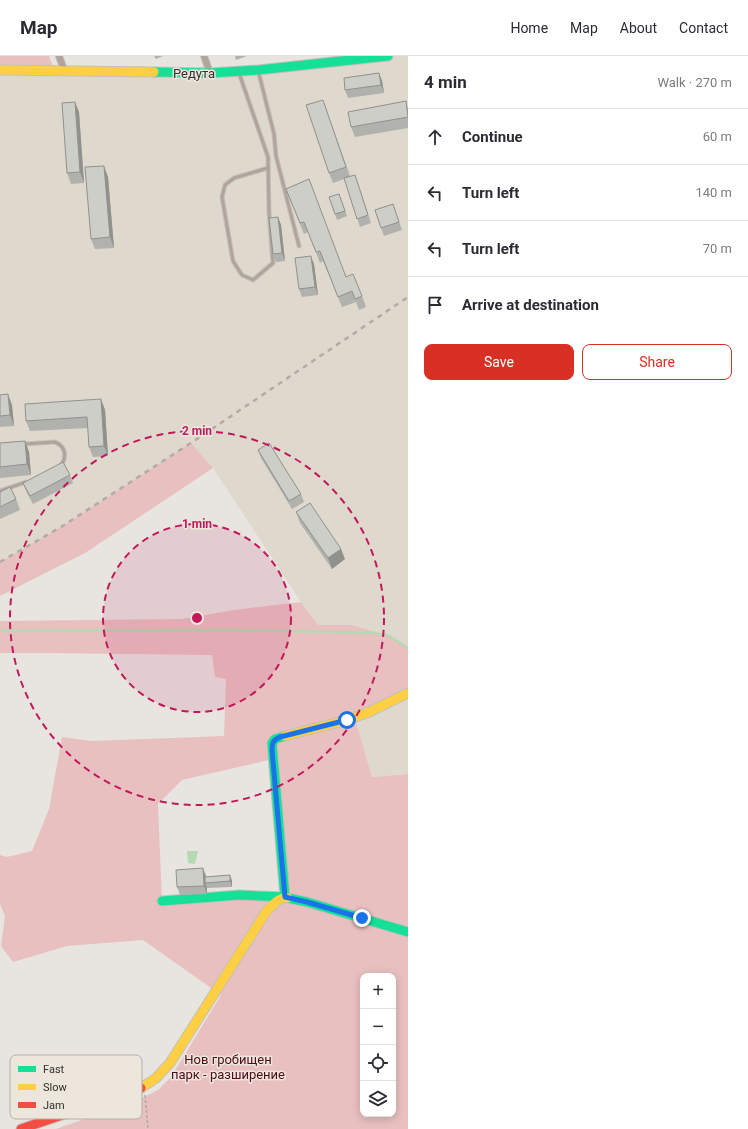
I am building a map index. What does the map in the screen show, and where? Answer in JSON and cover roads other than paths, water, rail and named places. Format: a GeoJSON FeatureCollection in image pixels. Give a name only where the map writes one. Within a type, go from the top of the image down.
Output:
{"type":"FeatureCollection","features":[{"type":"Feature","properties":{"kind":"street"},"geometry":{"type":"LineString","coordinates":[[59,56],[65,72]]}},
{"type":"Feature","properties":{"kind":"street"},"geometry":{"type":"LineString","coordinates":[[204,56],[210,74]]}},
{"type":"Feature","properties":{"kind":"street","name":"Редута"},"geometry":{"type":"LineString","coordinates":[[0,70],[210,74],[388,56]]}},
{"type":"Feature","properties":{"kind":"street"},"geometry":{"type":"LineString","coordinates":[[285,897],[272,743],[274,739],[347,720],[369,712],[408,693]]}},
{"type":"Feature","properties":{"kind":"street"},"geometry":{"type":"LineString","coordinates":[[162,901],[234,895],[266,895],[285,897],[307,902],[408,932]]}},
{"type":"Feature","properties":{"kind":"street"},"geometry":{"type":"LineString","coordinates":[[142,1088],[160,1075],[170,1063],[266,912],[276,902],[285,897]]}},
{"type":"Feature","properties":{"kind":"street"},"geometry":{"type":"LineString","coordinates":[[21,1129],[50,1119]]}},
{"type":"Feature","properties":{"kind":"lane"},"geometry":{"type":"LineString","coordinates":[[258,70],[274,134],[276,156],[299,246]]}},
{"type":"Feature","properties":{"kind":"lane"},"geometry":{"type":"LineString","coordinates":[[239,72],[268,157],[269,212],[273,263],[253,280],[242,276],[233,261],[222,197],[225,185],[234,178],[268,168]]}},
{"type":"Feature","properties":{"kind":"lane"},"geometry":{"type":"LineString","coordinates":[[24,444],[55,442],[59,444],[65,453],[61,466]]}},
{"type":"Feature","properties":{"kind":"lane"},"geometry":{"type":"LineString","coordinates":[[0,491],[31,480]]}},
{"type":"Feature","properties":{"kind":"waterway"},"geometry":{"type":"LineString","coordinates":[[0,631],[231,630],[375,633],[389,636],[408,648]]}},
{"type":"Feature","properties":{"kind":"railway"},"geometry":{"type":"LineString","coordinates":[[0,562],[61,527],[197,439],[408,297]]}},
{"type":"Feature","properties":{"kind":"park label","name":"Нов гробищен парк - разширение"},"geometry":{"type":"Point","coordinates":[228,1066]}}]}
